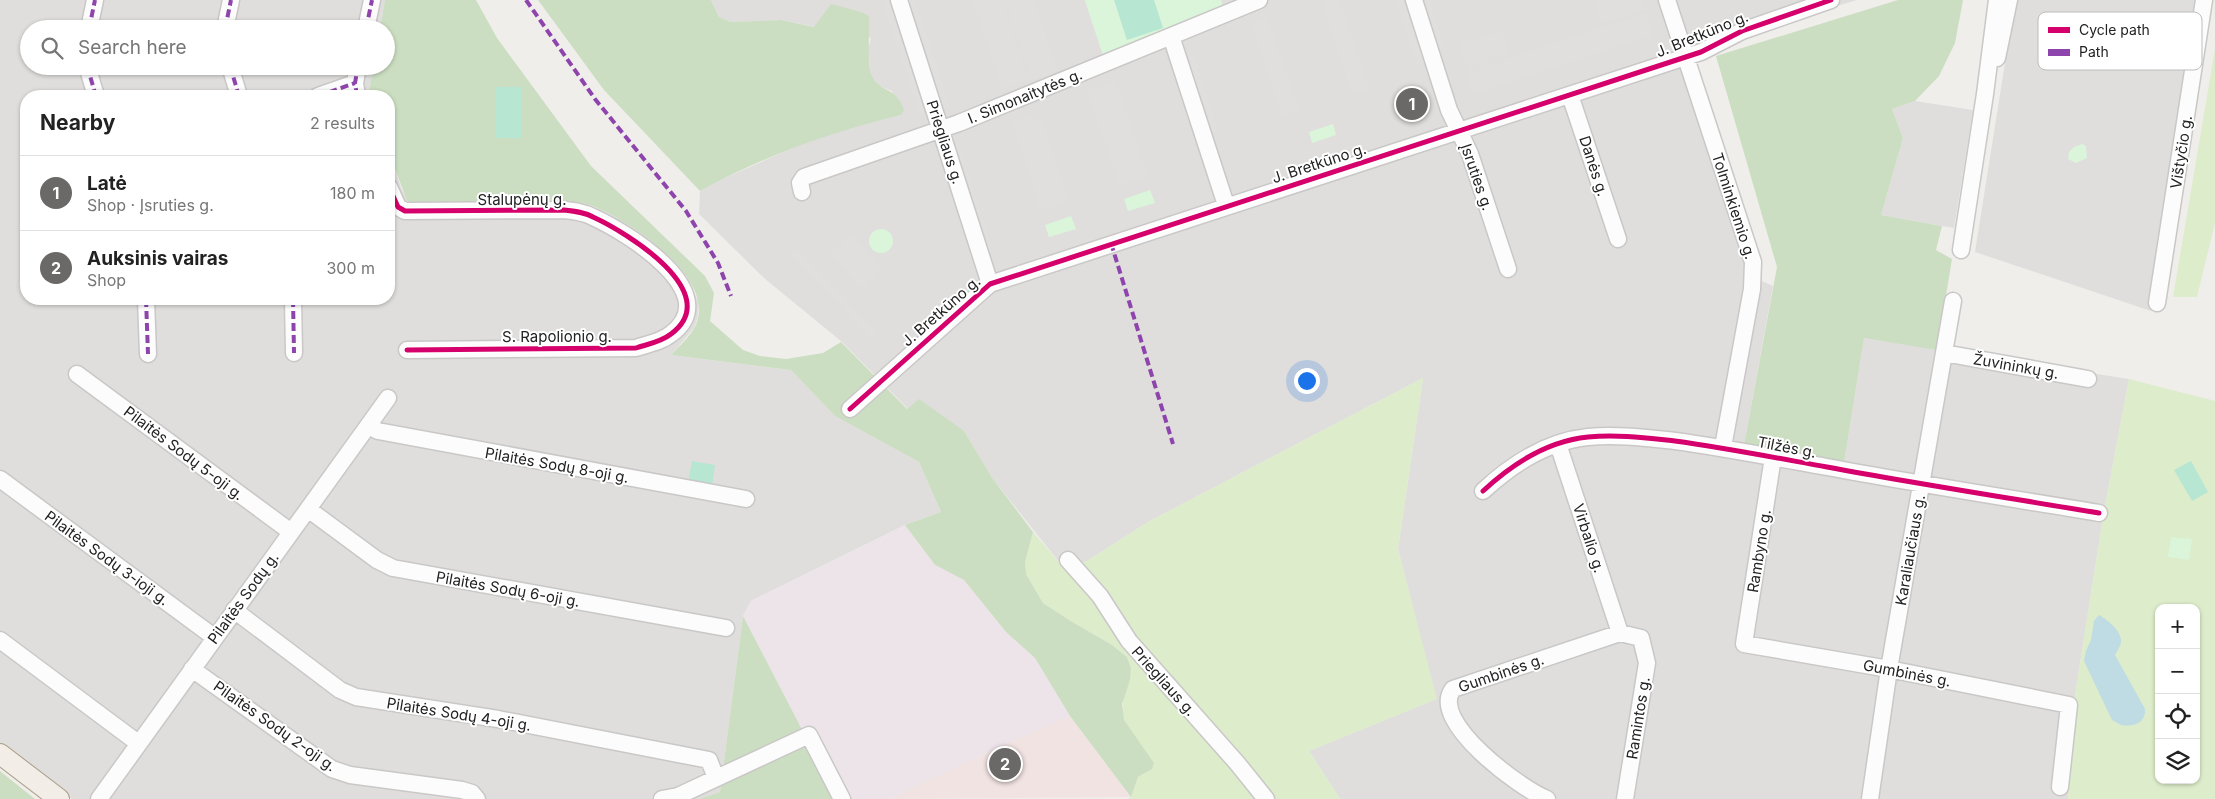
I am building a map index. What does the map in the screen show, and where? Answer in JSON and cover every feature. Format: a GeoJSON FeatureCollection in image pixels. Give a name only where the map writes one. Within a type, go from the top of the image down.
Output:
{"type":"FeatureCollection","features":[{"type":"Feature","properties":{"kind":"main road"},"geometry":{"type":"LineString","coordinates":[[0,754],[59,799]]}},
{"type":"Feature","properties":{"kind":"street"},"geometry":{"type":"LineString","coordinates":[[91,20],[95,0]]}},
{"type":"Feature","properties":{"kind":"street"},"geometry":{"type":"LineString","coordinates":[[227,20],[231,0]]}},
{"type":"Feature","properties":{"kind":"street"},"geometry":{"type":"LineString","coordinates":[[368,20],[372,0]]}},
{"type":"Feature","properties":{"kind":"street","name":"Priegliaus g."},"geometry":{"type":"LineString","coordinates":[[899,0],[990,284]]}},
{"type":"Feature","properties":{"kind":"street","name":"I. Simonaitytės g."},"geometry":{"type":"LineString","coordinates":[[802,192],[800,183],[804,177],[941,130],[1259,0]]}},
{"type":"Feature","properties":{"kind":"street","name":"Įsruties g."},"geometry":{"type":"LineString","coordinates":[[1414,0],[1450,110],[1470,154],[1508,269]]}},
{"type":"Feature","properties":{"kind":"street","name":"Tolminkiemio g."},"geometry":{"type":"LineString","coordinates":[[1667,0],[1750,253],[1753,268],[1750,297],[1723,448]]}},
{"type":"Feature","properties":{"kind":"street","name":"J. Bretkūno g."},"geometry":{"type":"LineString","coordinates":[[850,409],[990,284],[1701,52],[1742,31],[1831,0]]}},
{"type":"Feature","properties":{"kind":"street"},"geometry":{"type":"LineString","coordinates":[[1961,250],[1986,94],[1996,0]]}},
{"type":"Feature","properties":{"kind":"street"},"geometry":{"type":"LineString","coordinates":[[1986,94],[2000,49],[2009,0]]}},
{"type":"Feature","properties":{"kind":"street","name":"Vištyčio g."},"geometry":{"type":"LineString","coordinates":[[2202,13],[2204,0]]}},
{"type":"Feature","properties":{"kind":"street"},"geometry":{"type":"LineString","coordinates":[[1171,36],[1226,206]]}},
{"type":"Feature","properties":{"kind":"street","name":"Vištyčio g."},"geometry":{"type":"LineString","coordinates":[[2157,304],[2193,70]]}},
{"type":"Feature","properties":{"kind":"street"},"geometry":{"type":"LineString","coordinates":[[90,75],[94,90]]}},
{"type":"Feature","properties":{"kind":"street"},"geometry":{"type":"LineString","coordinates":[[233,75],[237,90]]}},
{"type":"Feature","properties":{"kind":"street"},"geometry":{"type":"LineString","coordinates":[[356,90],[357,75]]}},
{"type":"Feature","properties":{"kind":"street","name":"Danės g."},"geometry":{"type":"LineString","coordinates":[[1570,94],[1618,239]]}},
{"type":"Feature","properties":{"kind":"street","name":"Stalupėnų g."},"geometry":{"type":"LineString","coordinates":[[395,201],[398,207],[405,211],[564,210],[579,212],[593,217],[653,254],[680,282],[686,293],[688,306]]}},
{"type":"Feature","properties":{"kind":"street","name":"Karaliaučiaus g."},"geometry":{"type":"LineString","coordinates":[[1870,799],[1889,668],[1953,301]]}},
{"type":"Feature","properties":{"kind":"street"},"geometry":{"type":"LineString","coordinates":[[146,305],[148,354]]}},
{"type":"Feature","properties":{"kind":"street"},"geometry":{"type":"LineString","coordinates":[[293,305],[294,353]]}},
{"type":"Feature","properties":{"kind":"street","name":"S. Rapolionio g."},"geometry":{"type":"LineString","coordinates":[[407,350],[636,348],[659,341],[672,334],[685,316],[688,306]]}},
{"type":"Feature","properties":{"kind":"street","name":"Žuvininkų g."},"geometry":{"type":"LineString","coordinates":[[1944,353],[2088,380]]}},
{"type":"Feature","properties":{"kind":"street","name":"Pilaitės Sodų 5-oji g."},"geometry":{"type":"LineString","coordinates":[[77,374],[291,532]]}},
{"type":"Feature","properties":{"kind":"street","name":"Pilaitės Sodų g."},"geometry":{"type":"LineString","coordinates":[[99,799],[388,398]]}},
{"type":"Feature","properties":{"kind":"street","name":"Pilaitės Sodų 8-oji g."},"geometry":{"type":"LineString","coordinates":[[369,426],[378,431],[746,499]]}},
{"type":"Feature","properties":{"kind":"street","name":"Tilžės g."},"geometry":{"type":"LineString","coordinates":[[1483,491],[1516,464],[1558,444],[1587,437],[1605,436],[1650,438],[1723,448],[1901,481],[2099,513]]}},
{"type":"Feature","properties":{"kind":"street","name":"Virbalio g."},"geometry":{"type":"LineString","coordinates":[[1558,444],[1620,633]]}},
{"type":"Feature","properties":{"kind":"street","name":"Rambyno g."},"geometry":{"type":"LineString","coordinates":[[1744,644],[1773,457]]}},
{"type":"Feature","properties":{"kind":"street","name":"Pilaitės Sodų 3-ioji g."},"geometry":{"type":"LineString","coordinates":[[0,479],[214,637]]}},
{"type":"Feature","properties":{"kind":"street","name":"Pilaitės Sodų 6-oji g."},"geometry":{"type":"LineString","coordinates":[[308,509],[377,560],[393,568],[726,628]]}},
{"type":"Feature","properties":{"kind":"street","name":"Priegliaus g."},"geometry":{"type":"LineString","coordinates":[[1068,560],[1100,596],[1129,641],[1237,763],[1266,799]]}},
{"type":"Feature","properties":{"kind":"street","name":"Pilaitės Sodų 4-oji g."},"geometry":{"type":"LineString","coordinates":[[234,610],[340,690],[356,697],[498,719],[709,760],[716,778]]}},
{"type":"Feature","properties":{"kind":"street","name":"Ramintos g."},"geometry":{"type":"LineString","coordinates":[[1620,633],[1641,638],[1647,663],[1625,799]]}},
{"type":"Feature","properties":{"kind":"street","name":"Gumbinės g."},"geometry":{"type":"LineString","coordinates":[[1547,799],[1533,794],[1477,751],[1454,718],[1448,700],[1449,694],[1453,689],[1620,633]]}},
{"type":"Feature","properties":{"kind":"street"},"geometry":{"type":"LineString","coordinates":[[0,640],[138,743]]}},
{"type":"Feature","properties":{"kind":"street","name":"Gumbinės g."},"geometry":{"type":"LineString","coordinates":[[1744,644],[1889,668],[2069,705],[2060,786]]}},
{"type":"Feature","properties":{"kind":"street","name":"Pilaitės Sodų 2-oji g."},"geometry":{"type":"LineString","coordinates":[[192,668],[332,769],[350,774],[462,790],[472,794],[477,799]]}},
{"type":"Feature","properties":{"kind":"street"},"geometry":{"type":"LineString","coordinates":[[662,799],[687,796],[732,769],[809,735],[842,799]]}},
{"type":"Feature","properties":{"kind":"shaded area"},"geometry":{"type":"Polygon","coordinates":[[[0,0],[385,0],[382,20],[20,20],[20,75],[372,75],[370,90],[20,90],[20,305],[395,305],[395,171],[402,190],[412,204],[585,203],[626,222],[662,248],[681,269],[699,302],[698,317],[694,328],[671,355],[791,370],[835,416],[919,462],[941,512],[905,525],[751,601],[743,616],[720,792],[699,799],[72,799],[0,743],[0,0]]]}},
{"type":"Feature","properties":{"kind":"shaded area"},"geometry":{"type":"Polygon","coordinates":[[[711,0],[1085,0],[1103,55],[1222,4],[1221,0],[1660,0],[1750,276],[1773,286],[1744,445],[1844,463],[1864,338],[2129,379],[2103,517],[2074,702],[2068,799],[1340,799],[1309,751],[1436,699],[1398,549],[1423,378],[1148,522],[1087,561],[1063,567],[993,479],[964,431],[908,409],[842,342],[764,278],[699,214],[700,191],[718,181],[811,140],[859,125],[901,115],[892,91],[879,86],[871,76],[868,49],[871,38],[781,20],[731,22],[719,17],[711,0]]]}},
{"type":"Feature","properties":{"kind":"shaded area"},"geometry":{"type":"Polygon","coordinates":[[[881,0],[890,0],[927,114],[920,116],[881,0]]]}},
{"type":"Feature","properties":{"kind":"shaded area"},"geometry":{"type":"Polygon","coordinates":[[[905,0],[915,0],[950,106],[941,109],[905,0]]]}},
{"type":"Feature","properties":{"kind":"shaded area"},"geometry":{"type":"Polygon","coordinates":[[[973,0],[1003,0],[1029,80],[1002,89],[973,0]]]}},
{"type":"Feature","properties":{"kind":"shaded area"},"geometry":{"type":"Polygon","coordinates":[[[1005,0],[1034,0],[1058,71],[1031,80],[1005,0]]]}},
{"type":"Feature","properties":{"kind":"shaded area"},"geometry":{"type":"Polygon","coordinates":[[[1321,0],[1340,0],[1369,89],[1352,94],[1321,0]]]}},
{"type":"Feature","properties":{"kind":"shaded area"},"geometry":{"type":"Polygon","coordinates":[[[1395,0],[1405,0],[1426,62],[1417,65],[1395,0]]]}},
{"type":"Feature","properties":{"kind":"shaded area"},"geometry":{"type":"Polygon","coordinates":[[[1421,0],[1429,0],[1444,47],[1437,49],[1421,0]]]}},
{"type":"Feature","properties":{"kind":"shaded area"},"geometry":{"type":"Polygon","coordinates":[[[1641,0],[1644,9],[1602,24],[1594,1],[1641,0]]]}},
{"type":"Feature","properties":{"kind":"shaded area"},"geometry":{"type":"Polygon","coordinates":[[[1674,0],[1857,0],[1691,50],[1674,0]]]}},
{"type":"Feature","properties":{"kind":"shaded area"},"geometry":{"type":"Polygon","coordinates":[[[2015,0],[2200,0],[2198,12],[2038,12],[2038,70],[2189,70],[2151,311],[1975,252],[2015,0]]]}},
{"type":"Feature","properties":{"kind":"shaded area"},"geometry":{"type":"Polygon","coordinates":[[[1646,13],[1653,35],[1474,94],[1466,71],[1646,13]]]}},
{"type":"Feature","properties":{"kind":"shaded area"},"geometry":{"type":"Polygon","coordinates":[[[1267,17],[1299,111],[1282,117],[1251,22],[1267,17]]]}},
{"type":"Feature","properties":{"kind":"shaded area"},"geometry":{"type":"Polygon","coordinates":[[[1502,31],[1509,54],[1467,68],[1459,44],[1502,31]]]}},
{"type":"Feature","properties":{"kind":"shaded area"},"geometry":{"type":"Polygon","coordinates":[[[1194,55],[1218,130],[1209,133],[1185,58],[1194,55]]]}},
{"type":"Feature","properties":{"kind":"shaded area"},"geometry":{"type":"Polygon","coordinates":[[[1116,81],[1148,176],[1120,185],[1087,91],[1116,81]]]}},
{"type":"Feature","properties":{"kind":"shaded area"},"geometry":{"type":"Polygon","coordinates":[[[1915,101],[1973,110],[1954,228],[1881,215],[1903,138],[1892,109],[1915,101]]]}},
{"type":"Feature","properties":{"kind":"shaded area"},"geometry":{"type":"Polygon","coordinates":[[[1029,116],[1031,120],[1041,117],[1069,201],[1041,211],[1012,122],[1029,116]]]}},
{"type":"Feature","properties":{"kind":"shaded area"},"geometry":{"type":"Polygon","coordinates":[[[959,148],[993,250],[981,254],[948,151],[959,148]]]}},
{"type":"Feature","properties":{"kind":"shaded area"},"geometry":{"type":"Polygon","coordinates":[[[851,234],[882,268],[861,288],[830,254],[851,234]]]}},
{"type":"Feature","properties":{"kind":"shaded area"},"geometry":{"type":"Polygon","coordinates":[[[796,248],[879,334],[873,340],[790,254],[796,248]]]}},
{"type":"Feature","properties":{"kind":"shaded area"},"geometry":{"type":"Polygon","coordinates":[[[905,525],[935,565],[964,580],[1006,632],[1035,658],[1070,716],[990,751],[890,799],[838,799],[743,616],[751,601],[905,525]]]}},
{"type":"Feature","properties":{"kind":"shaded area"},"geometry":{"type":"Polygon","coordinates":[[[1070,716],[1131,797],[890,799],[990,751],[1070,716]]]}},
{"type":"Feature","properties":{"kind":"green space"},"geometry":{"type":"Polygon","coordinates":[[[385,0],[476,0],[497,38],[591,166],[705,276],[714,293],[710,321],[743,350],[760,356],[786,359],[823,353],[841,342],[907,409],[919,399],[964,431],[993,479],[1033,532],[1025,562],[1026,574],[1043,603],[1112,645],[1127,657],[1131,668],[1130,680],[1122,704],[1124,720],[1154,763],[1152,769],[1138,777],[1131,797],[1070,716],[1035,658],[1006,632],[964,580],[935,565],[905,525],[941,512],[919,462],[835,416],[791,370],[671,355],[694,329],[698,319],[698,301],[691,283],[661,249],[622,221],[603,210],[582,203],[412,204],[407,200],[395,169],[395,90],[370,90],[372,75],[395,75],[395,20],[382,20],[385,0]]]}},
{"type":"Feature","properties":{"kind":"green space"},"geometry":{"type":"Polygon","coordinates":[[[538,0],[711,0],[719,17],[731,22],[781,20],[814,27],[831,4],[861,12],[869,16],[869,58],[873,78],[897,97],[904,110],[901,115],[849,129],[798,146],[724,178],[700,191],[604,90],[538,0]]]}},
{"type":"Feature","properties":{"kind":"green space"},"geometry":{"type":"Polygon","coordinates":[[[1085,0],[1221,0],[1222,4],[1219,8],[1103,55],[1085,0]]]}},
{"type":"Feature","properties":{"kind":"green space"},"geometry":{"type":"Polygon","coordinates":[[[1114,0],[1154,0],[1163,28],[1127,40],[1114,0]]]}},
{"type":"Feature","properties":{"kind":"green space"},"geometry":{"type":"Polygon","coordinates":[[[1898,0],[1963,0],[1955,43],[1939,76],[1915,101],[1892,109],[1903,138],[1881,215],[1942,226],[1936,250],[1952,259],[1937,350],[1864,338],[1844,463],[1744,445],[1777,267],[1716,56],[1898,0]]]}},
{"type":"Feature","properties":{"kind":"green space"},"geometry":{"type":"Polygon","coordinates":[[[2215,49],[2215,223],[2197,297],[2173,297],[2215,49]]]}},
{"type":"Feature","properties":{"kind":"green space"},"geometry":{"type":"Polygon","coordinates":[[[495,87],[521,87],[521,138],[496,138],[495,87]]]}},
{"type":"Feature","properties":{"kind":"green space"},"geometry":{"type":"Polygon","coordinates":[[[1333,124],[1336,135],[1312,143],[1309,132],[1333,124]]]}},
{"type":"Feature","properties":{"kind":"green space"},"geometry":{"type":"Polygon","coordinates":[[[2082,144],[2086,146],[2087,158],[2076,163],[2068,159],[2069,152],[2074,147],[2082,144]]]}},
{"type":"Feature","properties":{"kind":"green space"},"geometry":{"type":"Polygon","coordinates":[[[1150,190],[1155,203],[1128,211],[1124,199],[1150,190]]]}},
{"type":"Feature","properties":{"kind":"green space"},"geometry":{"type":"Polygon","coordinates":[[[1071,216],[1076,229],[1049,237],[1045,225],[1071,216]]]}},
{"type":"Feature","properties":{"kind":"green space"},"geometry":{"type":"Polygon","coordinates":[[[881,229],[890,232],[893,241],[890,250],[881,253],[872,250],[869,241],[872,232],[881,229]]]}},
{"type":"Feature","properties":{"kind":"green space"},"geometry":{"type":"Polygon","coordinates":[[[1423,378],[1398,549],[1437,699],[1309,751],[1340,799],[1128,799],[1131,797],[1138,777],[1144,774],[1122,714],[1124,693],[1130,680],[1131,668],[1127,657],[1112,645],[1043,603],[1026,574],[1025,562],[1033,532],[1063,567],[1087,561],[1148,522],[1423,378]]]}},
{"type":"Feature","properties":{"kind":"green space"},"geometry":{"type":"Polygon","coordinates":[[[2129,379],[2215,401],[2215,799],[2068,799],[2074,702],[2103,517],[2129,379]]]}},
{"type":"Feature","properties":{"kind":"green space"},"geometry":{"type":"Polygon","coordinates":[[[692,461],[715,465],[712,486],[688,482],[692,461]]]}},
{"type":"Feature","properties":{"kind":"green space"},"geometry":{"type":"Polygon","coordinates":[[[2191,461],[2208,492],[2192,501],[2174,470],[2191,461]]]}},
{"type":"Feature","properties":{"kind":"green space"},"geometry":{"type":"Polygon","coordinates":[[[2171,537],[2192,539],[2189,560],[2168,557],[2171,537]]]}},
{"type":"Feature","properties":{"kind":"green space"},"geometry":{"type":"Polygon","coordinates":[[[743,616],[838,799],[699,799],[720,792],[743,616]]]}},
{"type":"Feature","properties":{"kind":"green space"},"geometry":{"type":"Polygon","coordinates":[[[0,771],[35,799],[0,799],[0,771]]]}},
{"type":"Feature","properties":{"kind":"water"},"geometry":{"type":"Polygon","coordinates":[[[2099,615],[2110,623],[2120,635],[2121,643],[2115,655],[2145,709],[2145,714],[2141,721],[2134,725],[2121,725],[2112,720],[2084,661],[2091,640],[2094,621],[2099,615]]]}},
{"type":"Feature","properties":{"kind":"marked path"},"geometry":{"type":"LineString","coordinates":[[91,20],[95,0]]}},
{"type":"Feature","properties":{"kind":"marked path"},"geometry":{"type":"LineString","coordinates":[[227,20],[231,0]]}},
{"type":"Feature","properties":{"kind":"marked path"},"geometry":{"type":"LineString","coordinates":[[368,20],[372,0]]}},
{"type":"Feature","properties":{"kind":"marked path"},"geometry":{"type":"LineString","coordinates":[[526,0],[595,99],[686,211],[718,263],[731,296]]}},
{"type":"Feature","properties":{"kind":"marked path"},"geometry":{"type":"LineString","coordinates":[[90,75],[94,90]]}},
{"type":"Feature","properties":{"kind":"marked path"},"geometry":{"type":"LineString","coordinates":[[233,75],[237,90]]}},
{"type":"Feature","properties":{"kind":"marked path"},"geometry":{"type":"LineString","coordinates":[[356,75],[356,90]]}},
{"type":"Feature","properties":{"kind":"marked path"},"geometry":{"type":"LineString","coordinates":[[335,90],[355,83]]}},
{"type":"Feature","properties":{"kind":"marked path"},"geometry":{"type":"LineString","coordinates":[[1111,243],[1173,444]]}},
{"type":"Feature","properties":{"kind":"marked path"},"geometry":{"type":"LineString","coordinates":[[146,305],[148,354]]}},
{"type":"Feature","properties":{"kind":"marked path"},"geometry":{"type":"LineString","coordinates":[[293,305],[294,353]]}},
{"type":"Feature","properties":{"kind":"cycle path"},"geometry":{"type":"LineString","coordinates":[[850,409],[990,284],[1701,52],[1742,31],[1831,0]]}},
{"type":"Feature","properties":{"kind":"cycle path"},"geometry":{"type":"LineString","coordinates":[[395,200],[398,207],[405,211],[564,210],[586,214],[627,236],[647,250],[665,266],[679,283],[687,301],[685,318],[671,334],[659,341],[636,348],[407,350]]}},
{"type":"Feature","properties":{"kind":"cycle path"},"geometry":{"type":"LineString","coordinates":[[1483,491],[1518,463],[1559,443],[1588,437],[1621,436],[1713,447],[2099,513]]}},
{"type":"Feature","properties":{"kind":"place","name":"Latė"},"geometry":{"type":"Point","coordinates":[1412,104]}},
{"type":"Feature","properties":{"kind":"place","name":"Auksinis vairas"},"geometry":{"type":"Point","coordinates":[1005,764]}}]}
